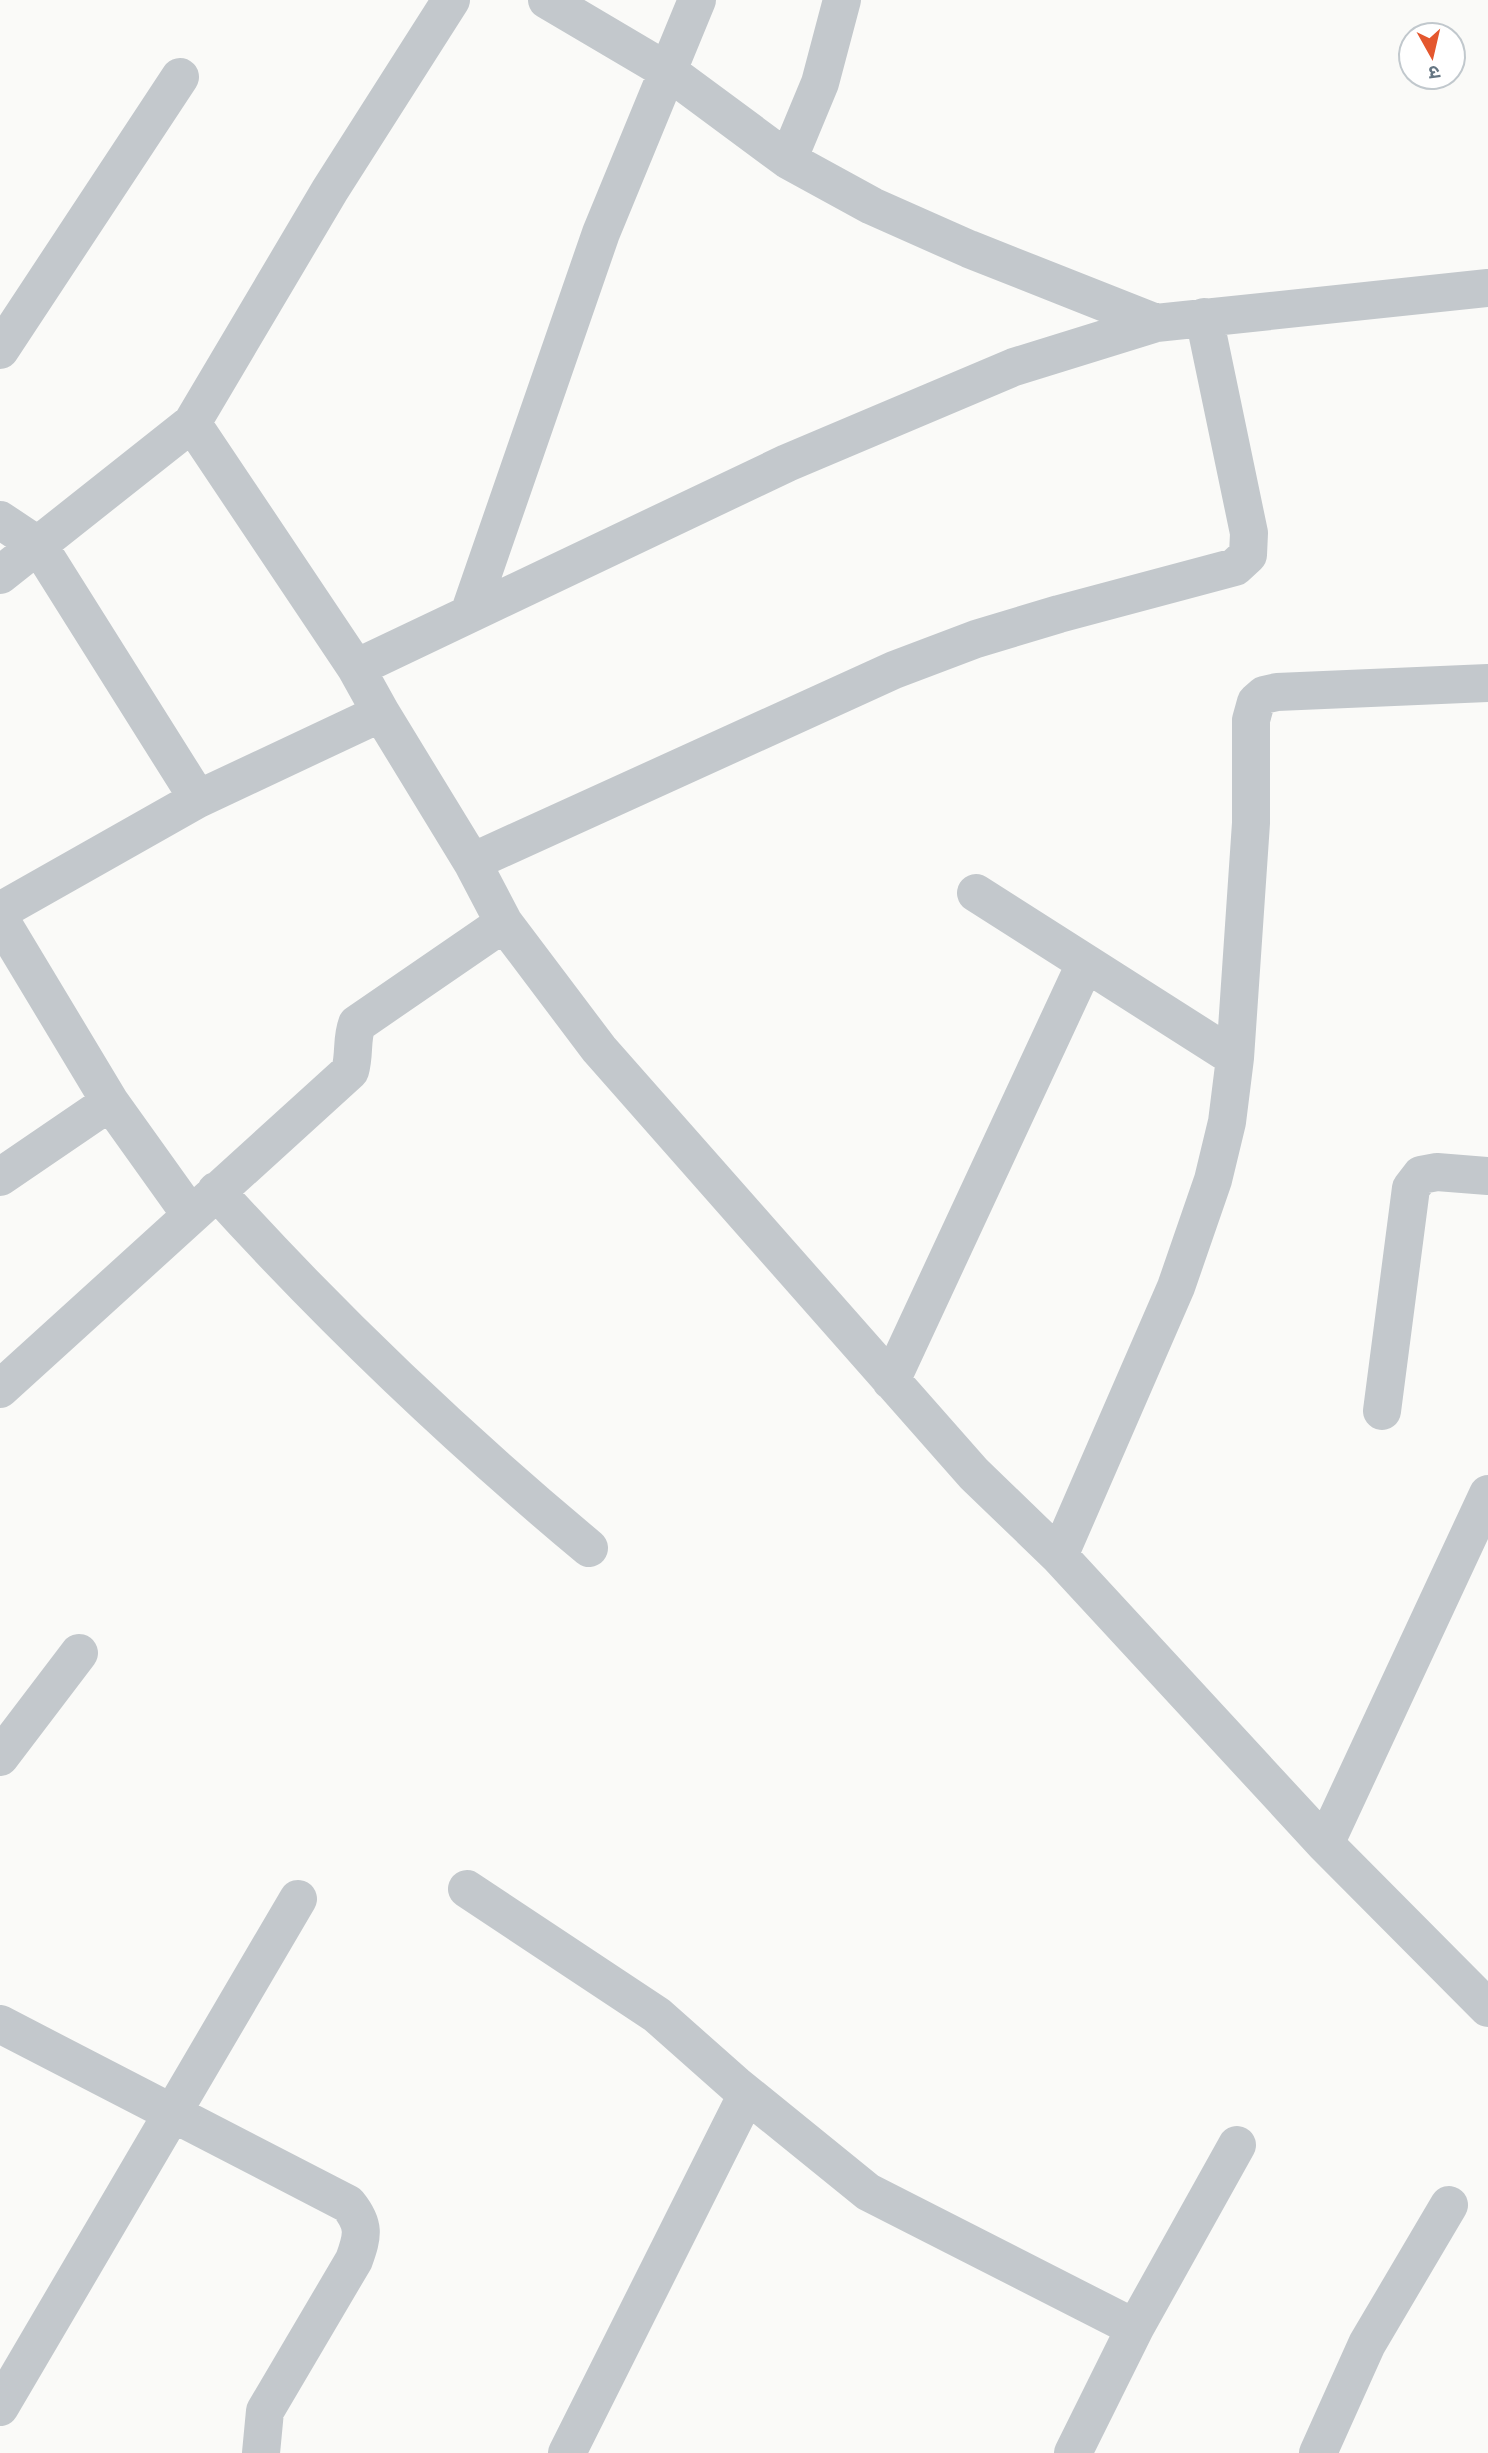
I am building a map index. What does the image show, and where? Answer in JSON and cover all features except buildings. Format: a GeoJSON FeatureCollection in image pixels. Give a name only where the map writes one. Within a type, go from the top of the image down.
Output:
{"type":"FeatureCollection","features":[{"type":"Feature","properties":{"kind":"street"},"geometry":{"type":"LineString","coordinates":[[0,575],[192,423],[330,190],[451,0]]}},
{"type":"Feature","properties":{"kind":"street"},"geometry":{"type":"LineString","coordinates":[[547,0],[669,72],[788,160],[872,206],[932,233],[1156,323]]}},
{"type":"Feature","properties":{"kind":"street"},"geometry":{"type":"LineString","coordinates":[[470,611],[601,233],[697,0]]}},
{"type":"Feature","properties":{"kind":"street"},"geometry":{"type":"LineString","coordinates":[[788,160],[820,83],[842,0]]}},
{"type":"Feature","properties":{"kind":"street"},"geometry":{"type":"LineString","coordinates":[[0,349],[180,77]]}},
{"type":"Feature","properties":{"kind":"street"},"geometry":{"type":"LineString","coordinates":[[356,668],[470,611],[673,519],[787,463],[1014,368],[1156,323],[1488,288]]}},
{"type":"Feature","properties":{"kind":"street"},"geometry":{"type":"LineString","coordinates":[[472,862],[894,670],[1047,618],[1235,567],[1248,555],[1249,533],[1204,317]]}},
{"type":"Feature","properties":{"kind":"street"},"geometry":{"type":"LineString","coordinates":[[192,423],[356,668],[472,862],[504,923],[616,1070],[974,1474],[1059,1556],[1325,1844],[1488,2008]]}},
{"type":"Feature","properties":{"kind":"street"},"geometry":{"type":"LineString","coordinates":[[0,520],[39,546],[198,799]]}},
{"type":"Feature","properties":{"kind":"street"},"geometry":{"type":"LineString","coordinates":[[1059,1556],[1180,1275],[1213,1180],[1227,1122],[1235,1058],[1251,823],[1251,720],[1256,702],[1264,695],[1278,692],[1488,683]]}},
{"type":"Feature","properties":{"kind":"street"},"geometry":{"type":"LineString","coordinates":[[0,911],[198,799],[382,713]]}},
{"type":"Feature","properties":{"kind":"street"},"geometry":{"type":"LineString","coordinates":[[976,893],[1235,1058]]}},
{"type":"Feature","properties":{"kind":"street"},"geometry":{"type":"LineString","coordinates":[[0,919],[110,1102],[203,1202],[299,1282],[493,1468],[589,1548]]}},
{"type":"Feature","properties":{"kind":"street"},"geometry":{"type":"LineString","coordinates":[[0,1389],[350,1071],[353,1060],[351,1040],[357,1024],[504,923]]}},
{"type":"Feature","properties":{"kind":"street"},"geometry":{"type":"LineString","coordinates":[[891,1381],[1085,964]]}},
{"type":"Feature","properties":{"kind":"street"},"geometry":{"type":"LineString","coordinates":[[0,1177],[110,1102]]}},
{"type":"Feature","properties":{"kind":"street"},"geometry":{"type":"LineString","coordinates":[[1381,1410],[1410,1188],[1421,1175],[1437,1172],[1488,1177]]}},
{"type":"Feature","properties":{"kind":"street"},"geometry":{"type":"LineString","coordinates":[[1325,1844],[1488,1494]]}},
{"type":"Feature","properties":{"kind":"street"},"geometry":{"type":"LineString","coordinates":[[0,1756],[79,1653]]}},
{"type":"Feature","properties":{"kind":"street"},"geometry":{"type":"LineString","coordinates":[[467,1889],[657,2015],[747,2094],[868,2192],[1135,2328]]}},
{"type":"Feature","properties":{"kind":"street"},"geometry":{"type":"LineString","coordinates":[[0,2407],[298,1899]]}},
{"type":"Feature","properties":{"kind":"street"},"geometry":{"type":"LineString","coordinates":[[2,2029],[173,2111],[348,2204],[359,2218],[362,2237],[354,2260],[265,2411],[261,2453]]}},
{"type":"Feature","properties":{"kind":"street"},"geometry":{"type":"LineString","coordinates":[[567,2453],[747,2094]]}},
{"type":"Feature","properties":{"kind":"street"},"geometry":{"type":"LineString","coordinates":[[1073,2453],[1135,2328],[1237,2145]]}},
{"type":"Feature","properties":{"kind":"street"},"geometry":{"type":"LineString","coordinates":[[1318,2453],[1367,2344],[1448,2205]]}}]}
